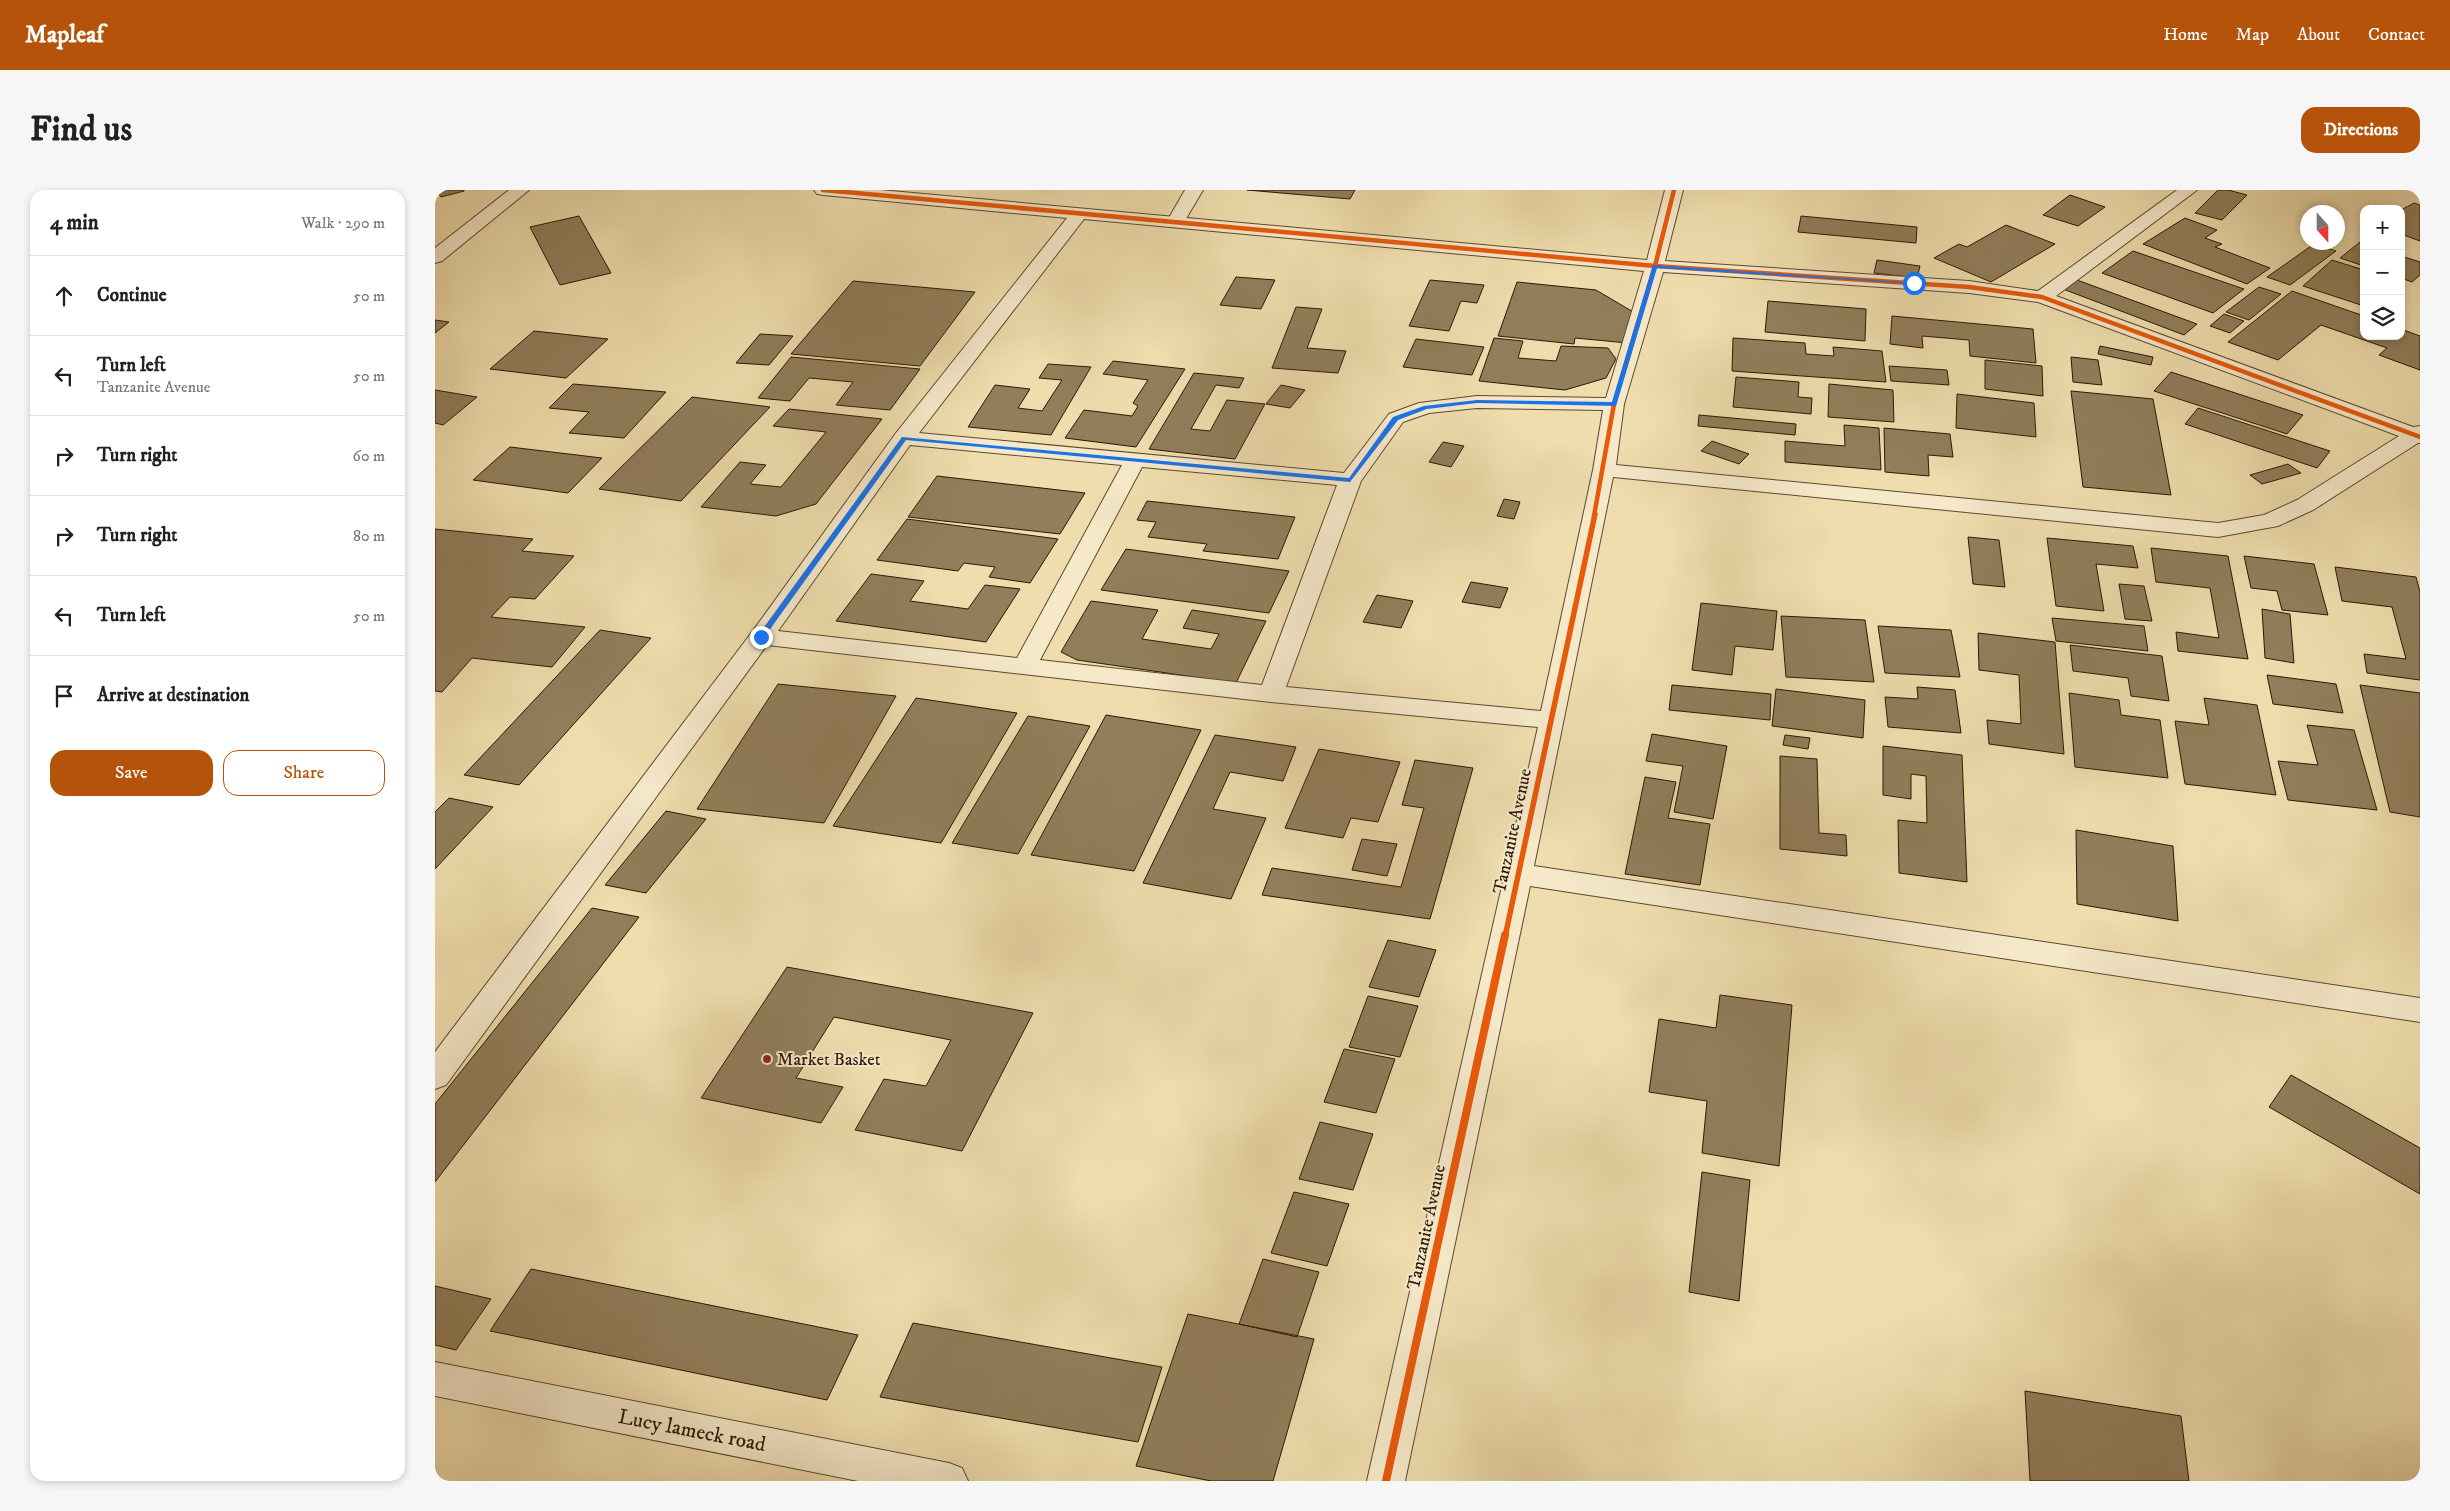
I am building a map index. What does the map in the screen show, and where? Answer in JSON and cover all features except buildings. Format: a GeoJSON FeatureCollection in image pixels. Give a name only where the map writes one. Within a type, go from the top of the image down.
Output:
{"type":"FeatureCollection","features":[{"type":"Feature","properties":{"kind":"street"},"geometry":{"type":"LineString","coordinates":[[435,257],[520,190]]}},
{"type":"Feature","properties":{"kind":"street"},"geometry":{"type":"LineString","coordinates":[[823,190],[1175,224],[1655,266],[1969,286],[2042,297],[2419,435]]}},
{"type":"Feature","properties":{"kind":"street"},"geometry":{"type":"LineString","coordinates":[[1175,224],[1194,190]]}},
{"type":"Feature","properties":{"kind":"street","name":"Tanzanite Avenue"},"geometry":{"type":"LineString","coordinates":[[1386,1481],[1552,720],[1604,470],[1614,404],[1655,266],[1674,190]]}},
{"type":"Feature","properties":{"kind":"street"},"geometry":{"type":"LineString","coordinates":[[2042,297],[2188,190]]}},
{"type":"Feature","properties":{"kind":"street"},"geometry":{"type":"LineString","coordinates":[[435,1076],[761,637],[905,438],[1078,215]]}},
{"type":"Feature","properties":{"kind":"street"},"geometry":{"type":"LineString","coordinates":[[1271,694],[1350,480],[1396,418],[1426,407],[1477,402],[1614,404]]}},
{"type":"Feature","properties":{"kind":"street"},"geometry":{"type":"LineString","coordinates":[[1604,470],[2218,530],[2270,521],[2305,505],[2419,435]]}},
{"type":"Feature","properties":{"kind":"street"},"geometry":{"type":"LineString","coordinates":[[905,438],[1350,480]]}},
{"type":"Feature","properties":{"kind":"street"},"geometry":{"type":"LineString","coordinates":[[1025,666],[1135,460]]}},
{"type":"Feature","properties":{"kind":"street"},"geometry":{"type":"LineString","coordinates":[[761,637],[1271,694],[1552,720]]}},
{"type":"Feature","properties":{"kind":"street"},"geometry":{"type":"LineString","coordinates":[[1519,874],[2420,1010]]}},
{"type":"Feature","properties":{"kind":"street","name":"Lucy lameck road"},"geometry":{"type":"LineString","coordinates":[[435,1379],[949,1481]]}},
{"type":"Feature","properties":{"kind":"cycle path"},"geometry":{"type":"LineString","coordinates":[[823,190],[1655,266],[1969,287],[2042,297],[2420,437]]}},
{"type":"Feature","properties":{"kind":"cycle path"},"geometry":{"type":"LineString","coordinates":[[1386,1481],[1552,720],[1604,470],[1614,404],[1655,266],[1674,190]]}},
{"type":"Feature","properties":{"kind":"place","name":"Market Basket"},"geometry":{"type":"Point","coordinates":[767,1059]}},
{"type":"Feature","properties":{"kind":"route"},"geometry":{"type":"LineString","coordinates":[[761,637],[905,438],[1350,480],[1396,418],[1426,407],[1477,402],[1614,404],[1655,266],[1914,283]]}}]}
